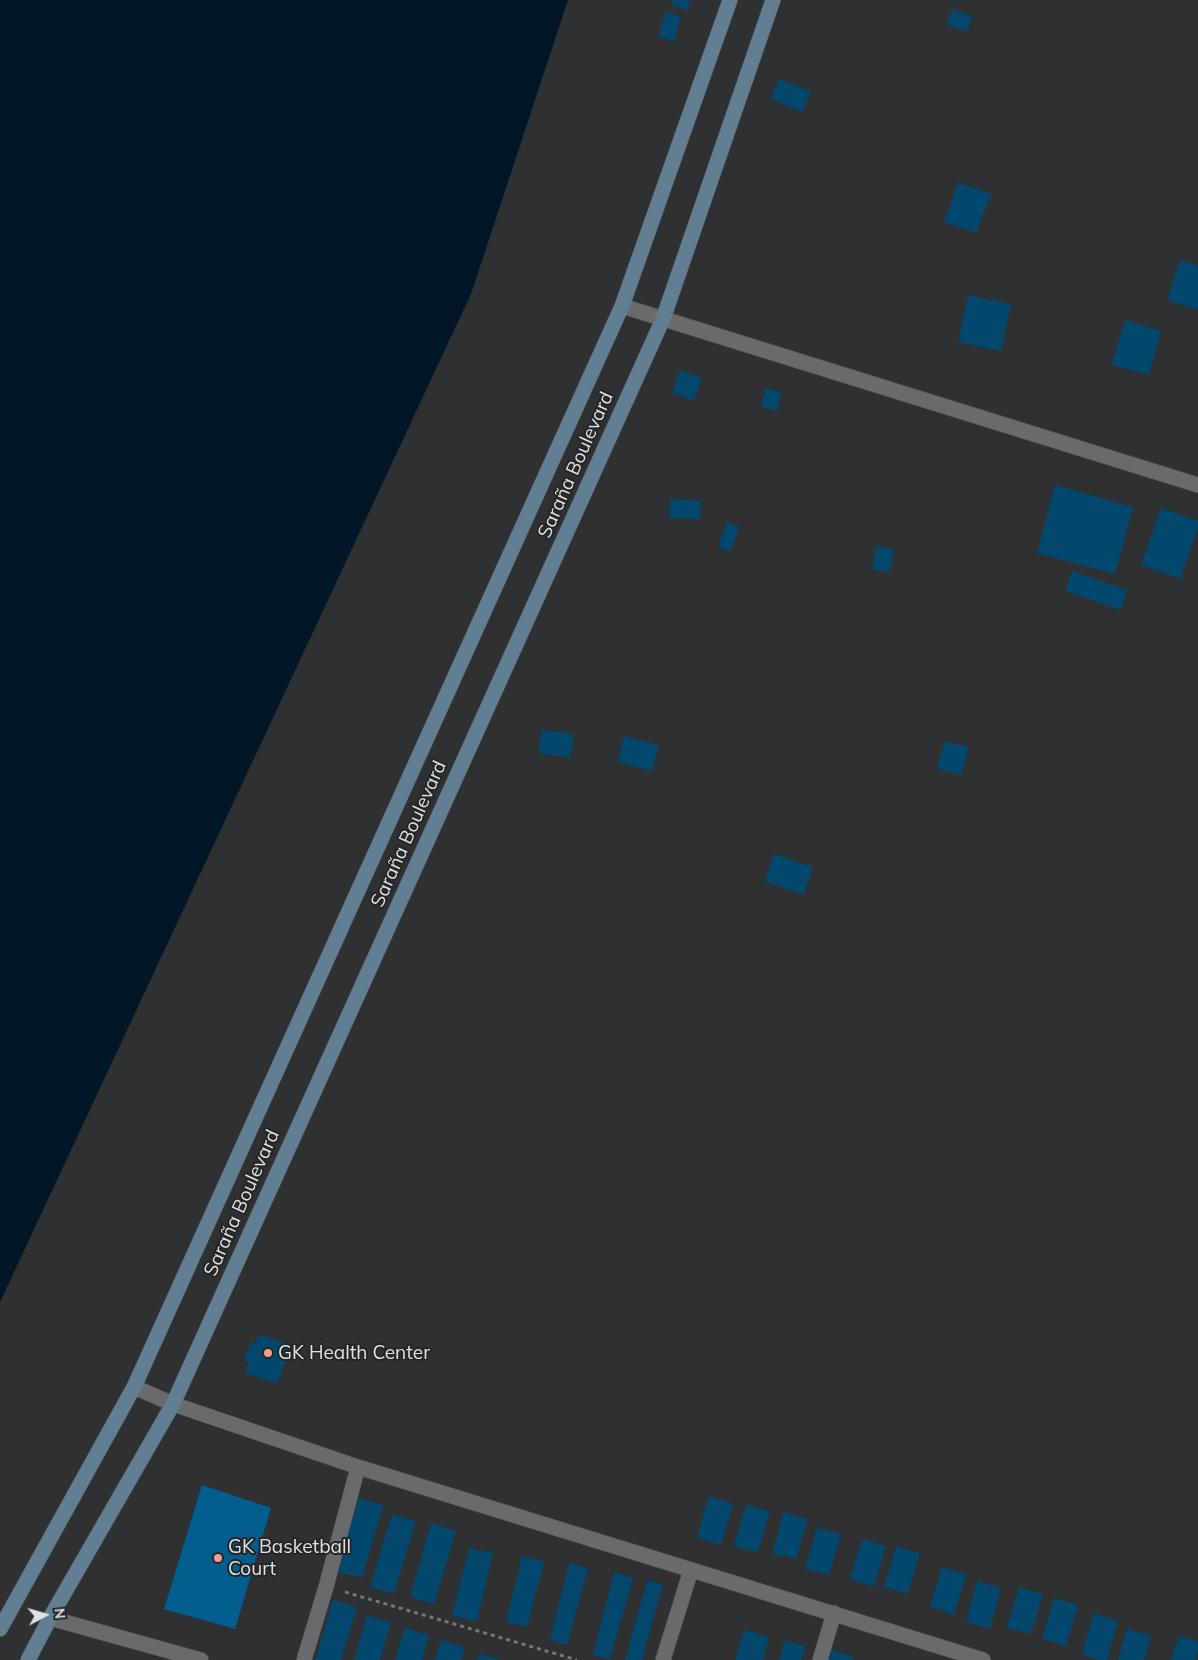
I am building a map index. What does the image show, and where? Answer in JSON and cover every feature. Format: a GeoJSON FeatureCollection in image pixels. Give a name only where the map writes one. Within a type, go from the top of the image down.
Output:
{"type":"FeatureCollection","features":[{"type":"Feature","properties":{"kind":"street","name":"Saraña Boulevard"},"geometry":{"type":"LineString","coordinates":[[0,1629],[134,1387],[622,306],[730,0]]}},
{"type":"Feature","properties":{"kind":"street","name":"Saraña Boulevard"},"geometry":{"type":"LineString","coordinates":[[28,1660],[50,1618],[174,1404],[663,320],[773,0]]}},
{"type":"Feature","properties":{"kind":"street"},"geometry":{"type":"LineString","coordinates":[[622,306],[1198,485]]}},
{"type":"Feature","properties":{"kind":"street"},"geometry":{"type":"LineString","coordinates":[[134,1387],[174,1404],[358,1467],[983,1660]]}},
{"type":"Feature","properties":{"kind":"street"},"geometry":{"type":"LineString","coordinates":[[304,1660],[358,1467]]}},
{"type":"Feature","properties":{"kind":"street"},"geometry":{"type":"LineString","coordinates":[[663,1660],[691,1570]]}},
{"type":"Feature","properties":{"kind":"street"},"geometry":{"type":"LineString","coordinates":[[820,1660],[834,1614]]}},
{"type":"Feature","properties":{"kind":"street"},"geometry":{"type":"LineString","coordinates":[[50,1618],[201,1660]]}},
{"type":"Feature","properties":{"kind":"path"},"geometry":{"type":"LineString","coordinates":[[326,1586],[577,1660]]}},
{"type":"Feature","properties":{"kind":"shaded area"},"geometry":{"type":"Polygon","coordinates":[[[0,0],[568,0],[471,294],[0,1302],[0,0]]]}},
{"type":"Feature","properties":{"kind":"shaded area","name":"GK Basketball Court"},"geometry":{"type":"Polygon","coordinates":[[[202,1485],[271,1508],[235,1629],[164,1609],[202,1485]]]}},
{"type":"Feature","properties":{"kind":"building"},"geometry":{"type":"Polygon","coordinates":[[[673,0],[690,0],[687,11],[671,5],[673,0]]]}},
{"type":"Feature","properties":{"kind":"building"},"geometry":{"type":"Polygon","coordinates":[[[952,9],[972,16],[967,31],[947,25],[952,9]]]}},
{"type":"Feature","properties":{"kind":"building"},"geometry":{"type":"Polygon","coordinates":[[[666,11],[681,17],[674,41],[658,37],[666,11]]]}},
{"type":"Feature","properties":{"kind":"building"},"geometry":{"type":"Polygon","coordinates":[[[779,79],[811,91],[803,112],[770,99],[779,79]]]}},
{"type":"Feature","properties":{"kind":"building"},"geometry":{"type":"Polygon","coordinates":[[[958,182],[991,194],[976,233],[944,222],[958,182]]]}},
{"type":"Feature","properties":{"kind":"building"},"geometry":{"type":"Polygon","coordinates":[[[1180,260],[1198,266],[1198,310],[1167,300],[1180,260]]]}},
{"type":"Feature","properties":{"kind":"building"},"geometry":{"type":"Polygon","coordinates":[[[968,295],[1011,304],[1001,351],[958,342],[968,295]]]}},
{"type":"Feature","properties":{"kind":"building"},"geometry":{"type":"Polygon","coordinates":[[[1125,320],[1161,331],[1149,375],[1112,365],[1125,320]]]}},
{"type":"Feature","properties":{"kind":"building"},"geometry":{"type":"Polygon","coordinates":[[[680,370],[702,378],[694,401],[672,393],[680,370]]]}},
{"type":"Feature","properties":{"kind":"building"},"geometry":{"type":"Polygon","coordinates":[[[765,388],[781,392],[777,411],[761,407],[765,388]]]}},
{"type":"Feature","properties":{"kind":"building"},"geometry":{"type":"Polygon","coordinates":[[[1055,485],[1133,507],[1115,574],[1037,553],[1055,485]]]}},
{"type":"Feature","properties":{"kind":"building"},"geometry":{"type":"Polygon","coordinates":[[[670,499],[701,501],[700,519],[669,518],[670,499]]]}},
{"type":"Feature","properties":{"kind":"building"},"geometry":{"type":"Polygon","coordinates":[[[1161,508],[1198,521],[1198,528],[1180,579],[1141,565],[1161,508]]]}},
{"type":"Feature","properties":{"kind":"building"},"geometry":{"type":"Polygon","coordinates":[[[727,522],[739,527],[731,552],[718,547],[727,522]]]}},
{"type":"Feature","properties":{"kind":"building"},"geometry":{"type":"Polygon","coordinates":[[[876,546],[894,549],[890,572],[872,569],[876,546]]]}},
{"type":"Feature","properties":{"kind":"building"},"geometry":{"type":"Polygon","coordinates":[[[1072,571],[1127,590],[1121,610],[1065,591],[1072,571]]]}},
{"type":"Feature","properties":{"kind":"building"},"geometry":{"type":"Polygon","coordinates":[[[542,730],[574,734],[570,758],[538,753],[542,730]]]}},
{"type":"Feature","properties":{"kind":"building"},"geometry":{"type":"Polygon","coordinates":[[[624,736],[659,745],[652,771],[618,762],[624,736]]]}},
{"type":"Feature","properties":{"kind":"building"},"geometry":{"type":"Polygon","coordinates":[[[945,741],[969,747],[961,775],[937,768],[945,741]]]}},
{"type":"Feature","properties":{"kind":"building"},"geometry":{"type":"Polygon","coordinates":[[[774,854],[813,867],[804,895],[765,881],[774,854]]]}},
{"type":"Feature","properties":{"kind":"building","name":"GK Health Center"},"geometry":{"type":"Polygon","coordinates":[[[260,1335],[292,1345],[277,1383],[245,1373],[249,1362],[244,1360],[251,1342],[255,1344],[260,1335]]]}},
{"type":"Feature","properties":{"kind":"building"},"geometry":{"type":"Polygon","coordinates":[[[709,1496],[733,1504],[721,1545],[697,1537],[709,1496]]]}},
{"type":"Feature","properties":{"kind":"building"},"geometry":{"type":"Polygon","coordinates":[[[359,1498],[383,1505],[362,1578],[337,1571],[359,1498]]]}},
{"type":"Feature","properties":{"kind":"building"},"geometry":{"type":"Polygon","coordinates":[[[746,1505],[770,1511],[758,1552],[734,1546],[746,1505]]]}},
{"type":"Feature","properties":{"kind":"building"},"geometry":{"type":"Polygon","coordinates":[[[784,1512],[808,1519],[796,1559],[772,1553],[784,1512]]]}},
{"type":"Feature","properties":{"kind":"building"},"geometry":{"type":"Polygon","coordinates":[[[392,1514],[416,1521],[394,1594],[370,1587],[392,1514]]]}},
{"type":"Feature","properties":{"kind":"building"},"geometry":{"type":"Polygon","coordinates":[[[431,1523],[456,1531],[434,1604],[410,1597],[431,1523]]]}},
{"type":"Feature","properties":{"kind":"building"},"geometry":{"type":"Polygon","coordinates":[[[817,1528],[841,1534],[829,1575],[805,1569],[817,1528]]]}},
{"type":"Feature","properties":{"kind":"building"},"geometry":{"type":"Polygon","coordinates":[[[862,1539],[886,1546],[874,1587],[850,1579],[862,1539]]]}},
{"type":"Feature","properties":{"kind":"building"},"geometry":{"type":"Polygon","coordinates":[[[896,1547],[920,1553],[908,1594],[884,1587],[896,1547]]]}},
{"type":"Feature","properties":{"kind":"building"},"geometry":{"type":"Polygon","coordinates":[[[469,1548],[493,1553],[477,1621],[452,1616],[469,1548]]]}},
{"type":"Feature","properties":{"kind":"building"},"geometry":{"type":"Polygon","coordinates":[[[522,1556],[544,1562],[527,1627],[506,1622],[522,1556]]]}},
{"type":"Feature","properties":{"kind":"building"},"geometry":{"type":"Polygon","coordinates":[[[569,1563],[588,1568],[567,1645],[550,1640],[569,1563]]]}},
{"type":"Feature","properties":{"kind":"building"},"geometry":{"type":"Polygon","coordinates":[[[942,1567],[966,1574],[954,1615],[930,1607],[942,1567]]]}},
{"type":"Feature","properties":{"kind":"building"},"geometry":{"type":"Polygon","coordinates":[[[614,1572],[633,1578],[610,1659],[593,1655],[614,1572]]]}},
{"type":"Feature","properties":{"kind":"building"},"geometry":{"type":"Polygon","coordinates":[[[647,1581],[663,1584],[642,1660],[625,1660],[647,1581]]]}},
{"type":"Feature","properties":{"kind":"building"},"geometry":{"type":"Polygon","coordinates":[[[977,1581],[1001,1588],[990,1629],[966,1622],[977,1581]]]}},
{"type":"Feature","properties":{"kind":"building"},"geometry":{"type":"Polygon","coordinates":[[[1019,1587],[1043,1594],[1031,1634],[1007,1628],[1019,1587]]]}},
{"type":"Feature","properties":{"kind":"building"},"geometry":{"type":"Polygon","coordinates":[[[1054,1598],[1078,1605],[1066,1646],[1042,1639],[1054,1598]]]}},
{"type":"Feature","properties":{"kind":"building"},"geometry":{"type":"Polygon","coordinates":[[[333,1600],[357,1607],[341,1660],[315,1660],[333,1600]]]}},
{"type":"Feature","properties":{"kind":"building"},"geometry":{"type":"Polygon","coordinates":[[[1094,1613],[1118,1621],[1107,1660],[1082,1654],[1094,1613]]]}},
{"type":"Feature","properties":{"kind":"building"},"geometry":{"type":"Polygon","coordinates":[[[367,1615],[391,1623],[380,1660],[354,1660],[367,1615]]]}},
{"type":"Feature","properties":{"kind":"building"},"geometry":{"type":"Polygon","coordinates":[[[405,1628],[429,1635],[422,1660],[395,1660],[405,1628]]]}},
{"type":"Feature","properties":{"kind":"building"},"geometry":{"type":"Polygon","coordinates":[[[1127,1629],[1151,1636],[1144,1660],[1118,1660],[1127,1629]]]}},
{"type":"Feature","properties":{"kind":"building"},"geometry":{"type":"Polygon","coordinates":[[[744,1630],[769,1637],[763,1660],[735,1660],[744,1630]]]}},
{"type":"Feature","properties":{"kind":"building"},"geometry":{"type":"Polygon","coordinates":[[[1179,1636],[1198,1642],[1195,1660],[1171,1660],[1179,1636]]]}},
{"type":"Feature","properties":{"kind":"building"},"geometry":{"type":"Polygon","coordinates":[[[441,1640],[465,1647],[461,1660],[435,1660],[441,1640]]]}},
{"type":"Feature","properties":{"kind":"building"},"geometry":{"type":"Polygon","coordinates":[[[785,1640],[805,1646],[801,1660],[779,1660],[785,1640]]]}},
{"type":"Feature","properties":{"kind":"building"},"geometry":{"type":"Polygon","coordinates":[[[827,1649],[854,1657],[853,1660],[824,1660],[827,1649]]]}},
{"type":"Feature","properties":{"kind":"building"},"geometry":{"type":"Polygon","coordinates":[[[479,1654],[500,1659],[500,1660],[477,1660],[479,1654]]]}},
{"type":"Feature","properties":{"kind":"place","name":"GK Health Center"},"geometry":{"type":"Point","coordinates":[268,1353]}},
{"type":"Feature","properties":{"kind":"place","name":"GK Basketball Court"},"geometry":{"type":"Point","coordinates":[218,1558]}}]}
